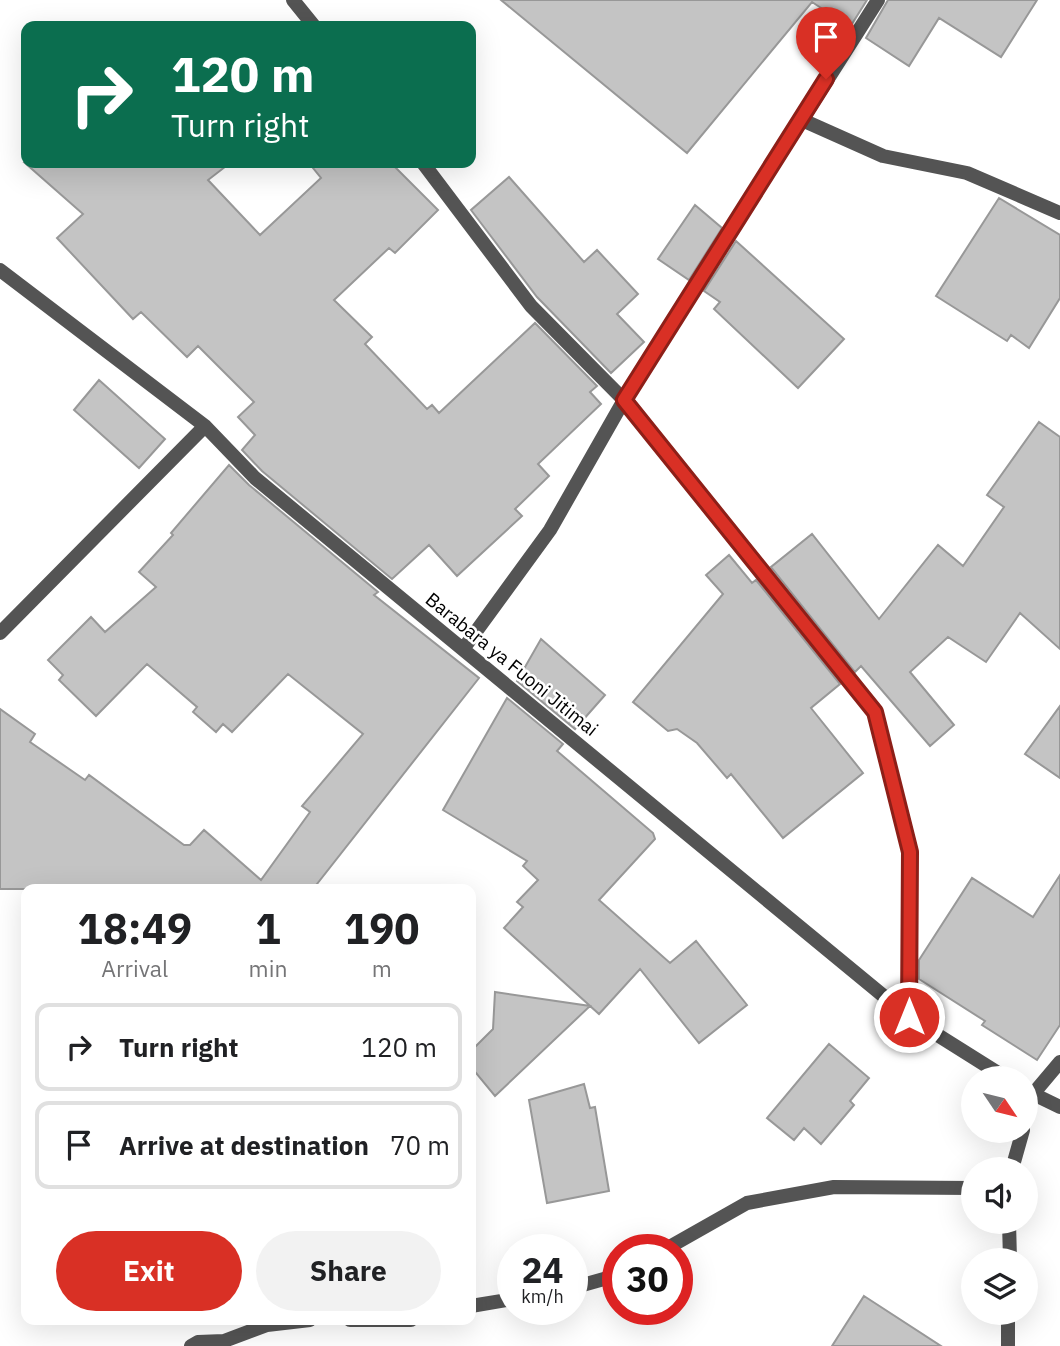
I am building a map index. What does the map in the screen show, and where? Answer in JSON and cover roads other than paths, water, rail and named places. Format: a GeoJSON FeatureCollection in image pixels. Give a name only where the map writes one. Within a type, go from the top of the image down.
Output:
{"type":"FeatureCollection","features":[{"type":"Feature","properties":{"kind":"street"},"geometry":{"type":"LineString","coordinates":[[293,0],[310,21]]}},
{"type":"Feature","properties":{"kind":"street"},"geometry":{"type":"LineString","coordinates":[[464,648],[550,530],[624,400],[878,0]]}},
{"type":"Feature","properties":{"kind":"street"},"geometry":{"type":"LineString","coordinates":[[800,119],[883,156],[967,173],[1060,213]]}},
{"type":"Feature","properties":{"kind":"street"},"geometry":{"type":"LineString","coordinates":[[427,168],[531,306],[624,400],[875,712],[910,852],[909,1017]]}},
{"type":"Feature","properties":{"kind":"street","name":"Barabara ya Fuoni Jitimai"},"geometry":{"type":"LineString","coordinates":[[0,270],[205,426],[255,478],[909,1017],[987,1066]]}},
{"type":"Feature","properties":{"kind":"street"},"geometry":{"type":"LineString","coordinates":[[0,633],[205,426]]}},
{"type":"Feature","properties":{"kind":"street"},"geometry":{"type":"LineString","coordinates":[[1038,1083],[1060,1062]]}},
{"type":"Feature","properties":{"kind":"street"},"geometry":{"type":"LineString","coordinates":[[1038,1096],[1060,1107]]}},
{"type":"Feature","properties":{"kind":"street"},"geometry":{"type":"LineString","coordinates":[[692,1234],[747,1203],[834,1187],[961,1188]]}},
{"type":"Feature","properties":{"kind":"street"},"geometry":{"type":"LineString","coordinates":[[476,1305],[497,1302]]}},
{"type":"Feature","properties":{"kind":"street"},"geometry":{"type":"LineString","coordinates":[[191,1346],[198,1342],[224,1341],[267,1325]]}},
{"type":"Feature","properties":{"kind":"street"},"geometry":{"type":"LineString","coordinates":[[1008,1325],[1008,1346]]}}]}
